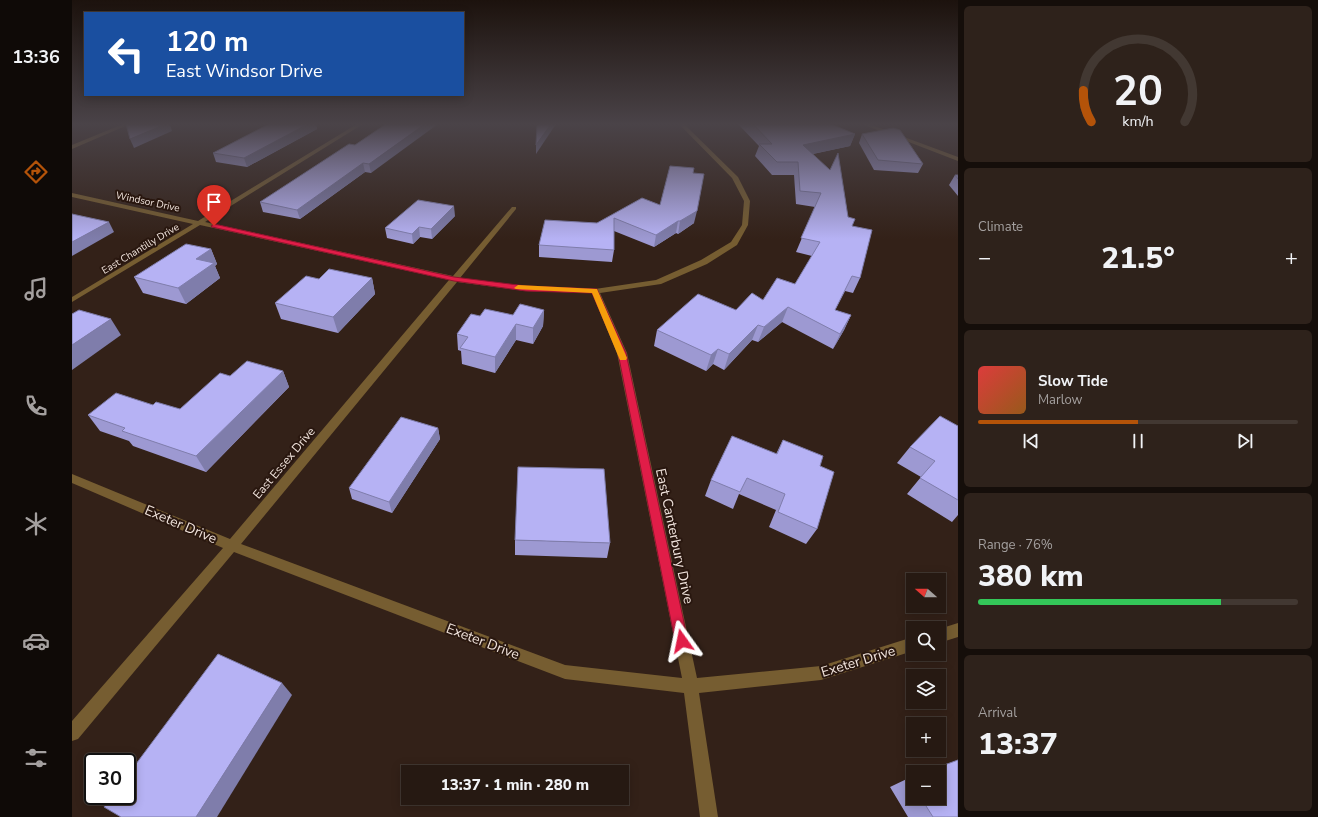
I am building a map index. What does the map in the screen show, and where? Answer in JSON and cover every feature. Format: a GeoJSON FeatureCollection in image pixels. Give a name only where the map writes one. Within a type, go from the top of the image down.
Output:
{"type":"FeatureCollection","features":[{"type":"Feature","properties":{"kind":"street","name":"East Chantilly Drive"},"geometry":{"type":"LineString","coordinates":[[72,300],[299,162]]}},
{"type":"Feature","properties":{"kind":"street","name":"Windsor Drive"},"geometry":{"type":"LineString","coordinates":[[72,195],[454,279],[526,289],[595,291],[658,282],[704,262],[734,243],[745,225],[747,201],[735,177],[720,162]]}},
{"type":"Feature","properties":{"kind":"street","name":"East Essex Drive"},"geometry":{"type":"LineString","coordinates":[[72,733],[232,546],[514,208]]}},
{"type":"Feature","properties":{"kind":"street","name":"East Canterbury Drive"},"geometry":{"type":"LineString","coordinates":[[595,291],[622,353],[691,686],[710,817]]}},
{"type":"Feature","properties":{"kind":"street","name":"Exeter Drive"},"geometry":{"type":"LineString","coordinates":[[72,478],[232,546],[565,672],[691,686],[822,673],[906,646]]}},
{"type":"Feature","properties":{"kind":"street"},"geometry":{"type":"LineString","coordinates":[[946,634],[958,630]]}},
{"type":"Feature","properties":{"kind":"building"},"geometry":{"type":"Polygon","coordinates":[[[321,162],[372,162],[369,164],[363,163],[297,210],[260,202],[321,162]]]}},
{"type":"Feature","properties":{"kind":"building"},"geometry":{"type":"Polygon","coordinates":[[[798,162],[821,162],[830,170],[834,162],[839,162],[848,217],[855,219],[852,226],[872,230],[860,278],[852,276],[835,310],[851,315],[840,334],[788,307],[764,327],[758,325],[729,354],[718,349],[711,355],[657,330],[698,294],[736,310],[752,293],[763,300],[777,278],[795,284],[820,242],[801,238],[821,193],[800,191],[798,162]]]}},
{"type":"Feature","properties":{"kind":"building"},"geometry":{"type":"Polygon","coordinates":[[[902,162],[922,162],[923,164],[902,162]]]}},
{"type":"Feature","properties":{"kind":"building"},"geometry":{"type":"Polygon","coordinates":[[[670,166],[694,168],[693,173],[704,174],[697,211],[656,235],[614,218],[614,250],[539,245],[545,220],[597,223],[642,198],[660,205],[670,166]]]}},
{"type":"Feature","properties":{"kind":"building"},"geometry":{"type":"Polygon","coordinates":[[[418,200],[454,206],[431,229],[419,227],[412,234],[385,228],[418,200]]]}},
{"type":"Feature","properties":{"kind":"building"},"geometry":{"type":"Polygon","coordinates":[[[72,214],[109,222],[72,242],[72,214]]]}},
{"type":"Feature","properties":{"kind":"building"},"geometry":{"type":"Polygon","coordinates":[[[186,244],[211,249],[196,259],[214,263],[178,288],[134,277],[186,244]]]}},
{"type":"Feature","properties":{"kind":"building"},"geometry":{"type":"Polygon","coordinates":[[[329,269],[372,278],[333,317],[275,303],[306,276],[319,279],[329,269]]]}},
{"type":"Feature","properties":{"kind":"building"},"geometry":{"type":"Polygon","coordinates":[[[520,304],[544,310],[533,328],[516,324],[495,357],[460,348],[468,337],[457,334],[471,314],[480,316],[485,309],[513,315],[520,304]]]}},
{"type":"Feature","properties":{"kind":"building"},"geometry":{"type":"Polygon","coordinates":[[[79,310],[111,319],[72,345],[72,314],[79,310]]]}},
{"type":"Feature","properties":{"kind":"building"},"geometry":{"type":"Polygon","coordinates":[[[247,361],[283,371],[196,456],[122,431],[125,428],[88,415],[116,393],[153,405],[156,402],[180,409],[220,373],[230,376],[247,361]]]}},
{"type":"Feature","properties":{"kind":"building"},"geometry":{"type":"Polygon","coordinates":[[[940,416],[958,426],[958,500],[920,478],[935,461],[910,447],[940,416]]]}},
{"type":"Feature","properties":{"kind":"building"},"geometry":{"type":"Polygon","coordinates":[[[401,417],[438,428],[389,502],[349,488],[401,417]]]}},
{"type":"Feature","properties":{"kind":"building"},"geometry":{"type":"Polygon","coordinates":[[[732,436],[777,454],[783,440],[823,456],[820,466],[834,472],[817,529],[778,512],[785,494],[747,478],[740,492],[711,480],[732,436]]]}},
{"type":"Feature","properties":{"kind":"building"},"geometry":{"type":"Polygon","coordinates":[[[518,467],[604,469],[610,543],[515,540],[518,467]]]}},
{"type":"Feature","properties":{"kind":"building"},"geometry":{"type":"Polygon","coordinates":[[[218,654],[282,683],[196,817],[121,817],[104,807],[105,805],[136,805],[136,764],[218,654]]]}},
{"type":"Feature","properties":{"kind":"building"},"geometry":{"type":"Polygon","coordinates":[[[958,760],[958,817],[933,817],[925,805],[946,805],[946,765],[944,765],[958,760]]]}},
{"type":"Feature","properties":{"kind":"slow traffic"},"geometry":{"type":"LineString","coordinates":[[518,288],[595,291],[623,358]]}},
{"type":"Feature","properties":{"kind":"route"},"geometry":{"type":"LineString","coordinates":[[214,226],[454,279],[526,289],[595,291],[622,353],[682,641]]}}]}
